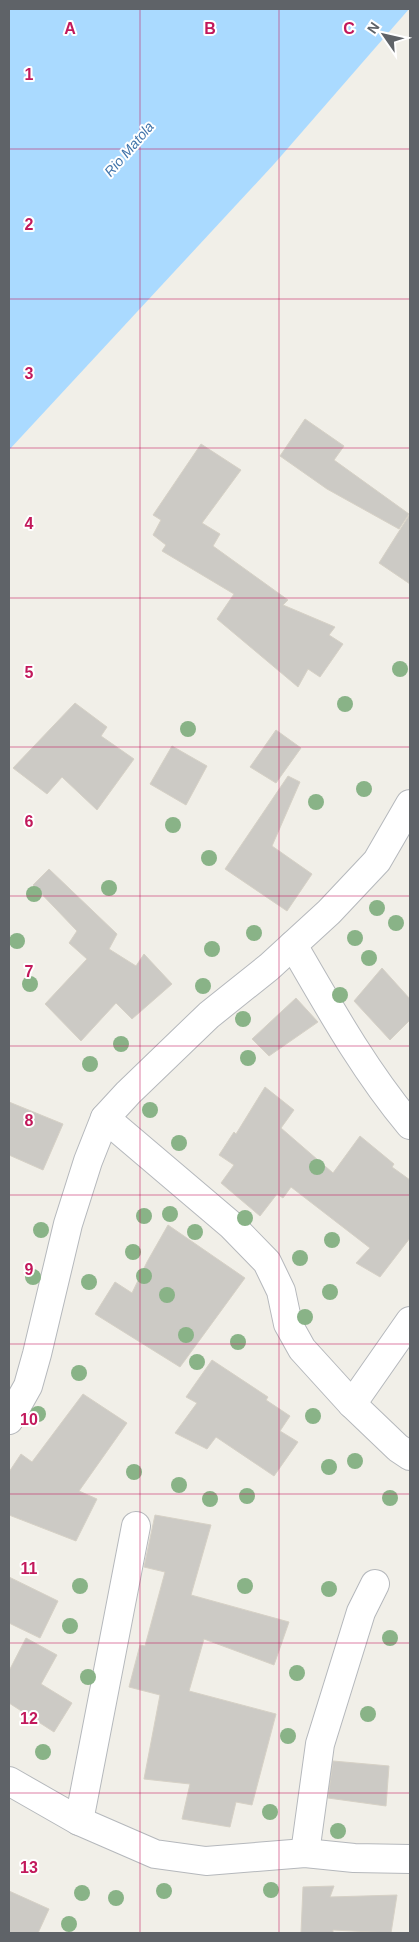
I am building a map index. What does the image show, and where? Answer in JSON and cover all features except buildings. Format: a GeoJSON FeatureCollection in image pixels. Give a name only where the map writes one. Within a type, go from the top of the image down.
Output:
{"type":"FeatureCollection","features":[{"type":"Feature","properties":{"kind":"street"},"geometry":{"type":"LineString","coordinates":[[9,1420],[18,1382],[37,1354],[68,1224],[88,1161],[106,1118],[128,1092],[209,1015],[293,945],[329,912],[377,860],[410,804]]}},
{"type":"Feature","properties":{"kind":"street"},"geometry":{"type":"LineString","coordinates":[[293,945],[351,1045],[386,1097],[410,1125]]}},
{"type":"Feature","properties":{"kind":"street"},"geometry":{"type":"LineString","coordinates":[[106,1118],[231,1225],[267,1262],[281,1291],[288,1324],[302,1349],[352,1404],[398,1448],[410,1456]]}},
{"type":"Feature","properties":{"kind":"street"},"geometry":{"type":"LineString","coordinates":[[352,1404],[410,1321]]}},
{"type":"Feature","properties":{"kind":"street"},"geometry":{"type":"LineString","coordinates":[[79,1821],[136,1526]]}},
{"type":"Feature","properties":{"kind":"street"},"geometry":{"type":"LineString","coordinates":[[305,1853],[320,1744],[360,1612],[375,1584]]}},
{"type":"Feature","properties":{"kind":"street"},"geometry":{"type":"LineString","coordinates":[[9,1781],[79,1821],[156,1854],[206,1861],[305,1853],[354,1858],[410,1859]]}},
{"type":"Feature","properties":{"kind":"water","name":"Rio Matola"},"geometry":{"type":"Polygon","coordinates":[[[9,9],[409,9],[275,163],[9,450],[9,9]]]}}]}
